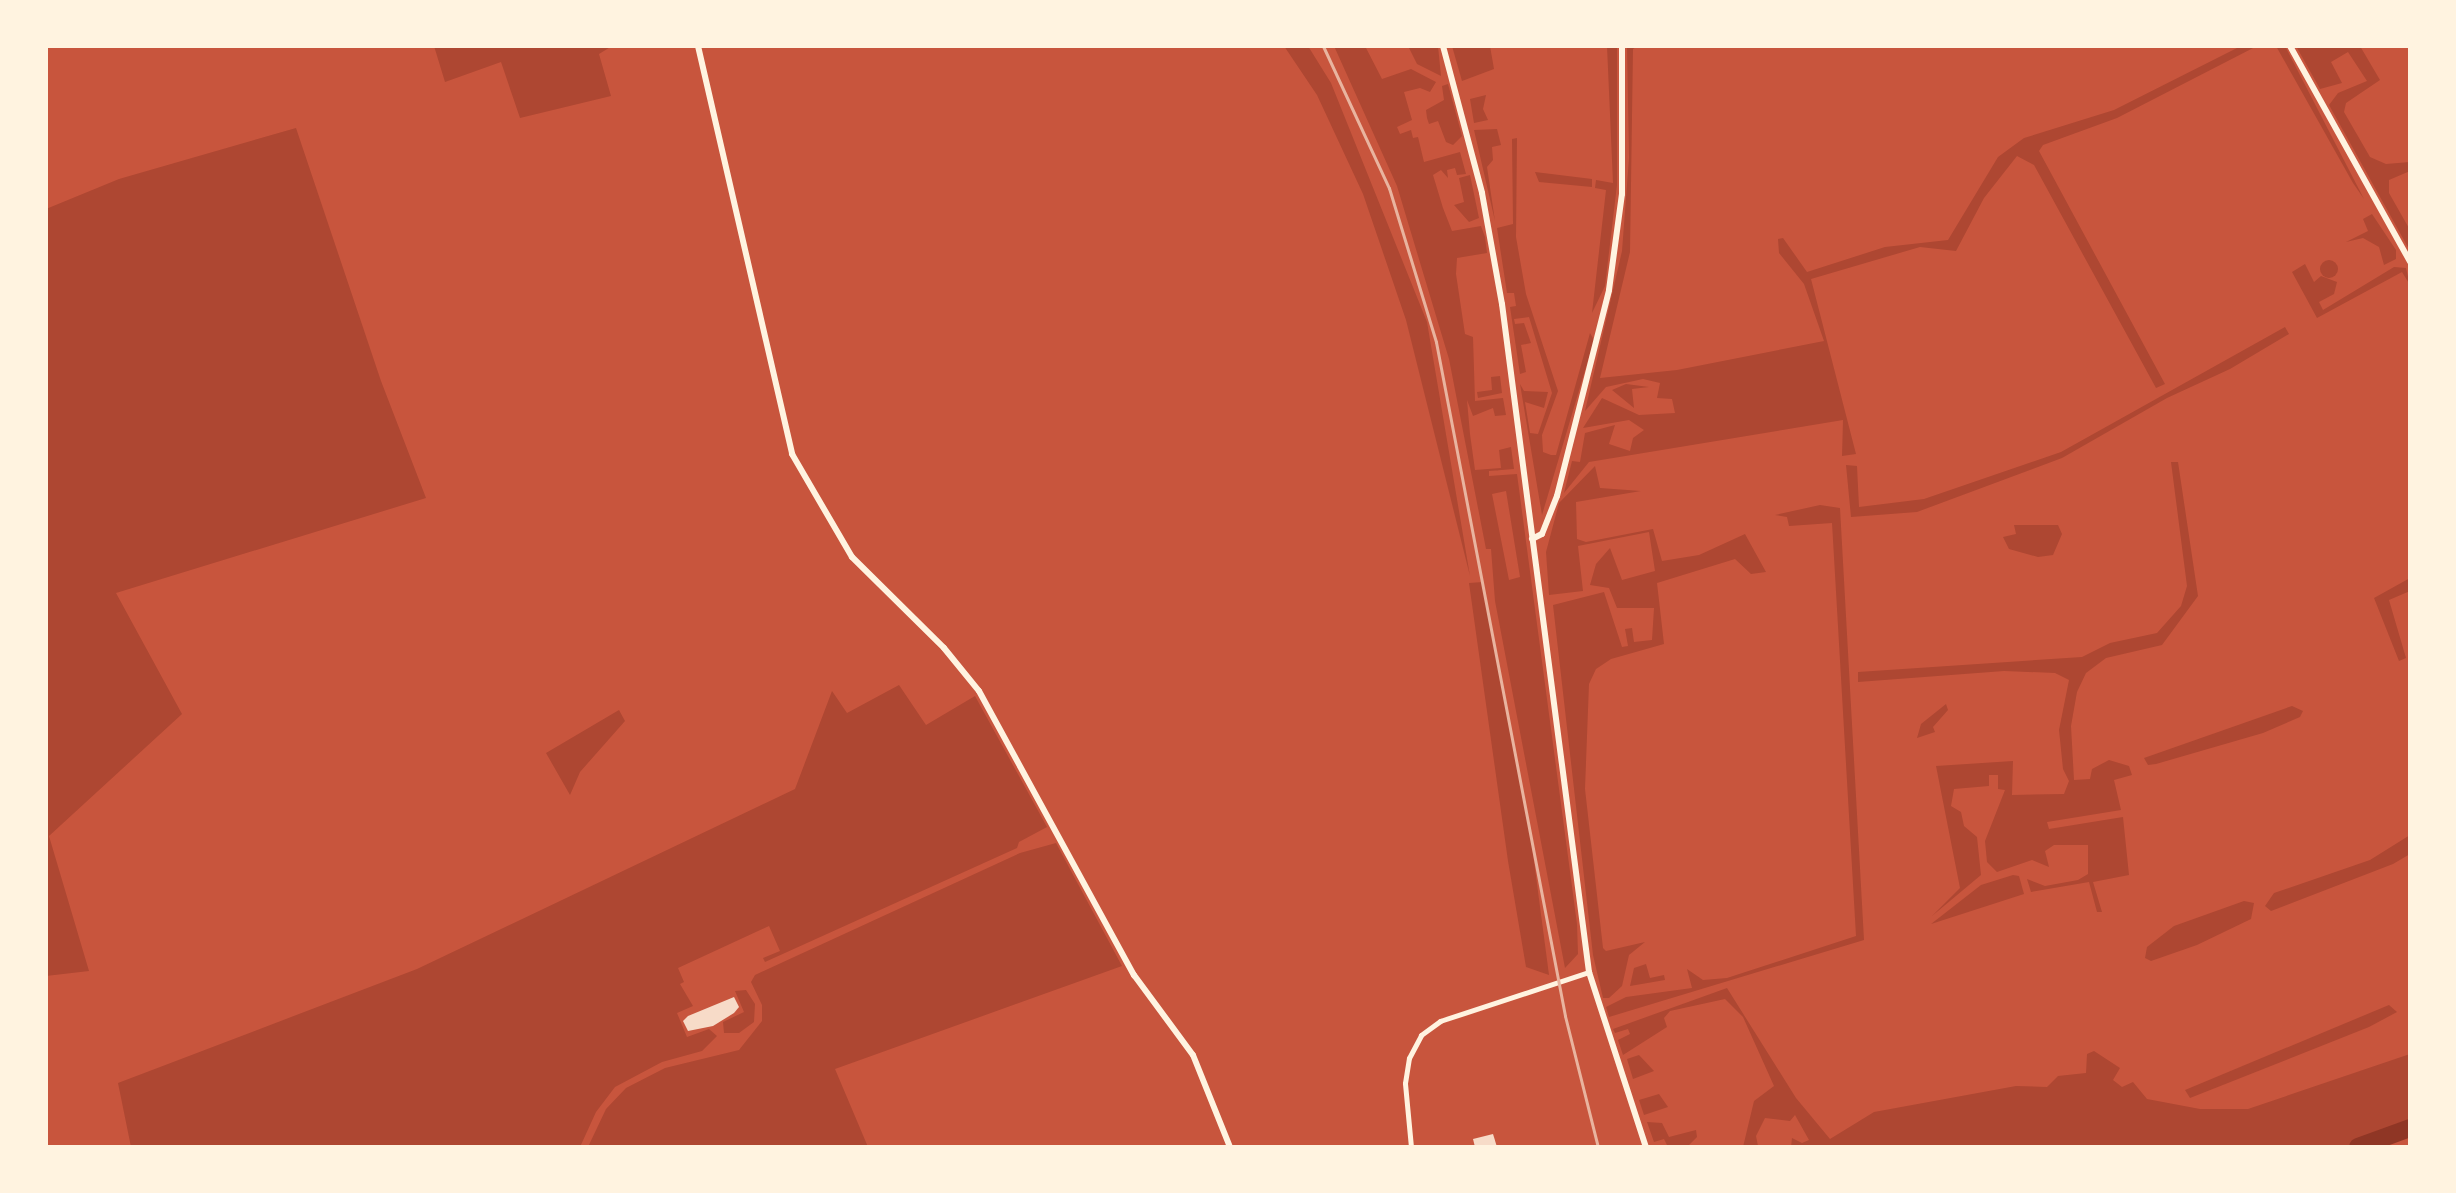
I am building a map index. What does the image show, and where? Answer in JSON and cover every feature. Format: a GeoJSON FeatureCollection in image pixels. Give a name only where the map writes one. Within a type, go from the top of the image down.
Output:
{"type":"FeatureCollection","features":[{"type":"Feature","properties":{"kind":"street"},"geometry":{"type":"LineString","coordinates":[[698,46],[743,256],[792,454],[852,557],[944,648],[979,691],[1134,975],[1193,1055],[1230,1147]]}},
{"type":"Feature","properties":{"kind":"street"},"geometry":{"type":"LineString","coordinates":[[1443,46],[1492,242],[1589,972],[1646,1147]]}},
{"type":"Feature","properties":{"kind":"street"},"geometry":{"type":"LineString","coordinates":[[1532,539],[1542,534],[1557,496],[1609,290],[1622,194],[1622,46]]}},
{"type":"Feature","properties":{"kind":"street"},"geometry":{"type":"LineString","coordinates":[[2290,46],[2410,262]]}},
{"type":"Feature","properties":{"kind":"street"},"geometry":{"type":"LineString","coordinates":[[1411,1147],[1405,1083],[1409,1058],[1421,1035],[1453,1016],[1589,972]]}},
{"type":"Feature","properties":{"kind":"shaded area"},"geometry":{"type":"Polygon","coordinates":[[[434,46],[612,46],[599,54],[611,96],[520,118],[501,62],[445,82],[434,46]]]}},
{"type":"Feature","properties":{"kind":"shaded area"},"geometry":{"type":"Polygon","coordinates":[[[1284,46],[1308,46],[1331,83],[1427,322],[1470,576],[1406,320],[1363,194],[1317,95],[1284,46]]]}},
{"type":"Feature","properties":{"kind":"shaded area"},"geometry":{"type":"Polygon","coordinates":[[[1334,46],[1365,46],[1382,79],[1411,69],[1436,82],[1430,92],[1420,88],[1404,92],[1412,120],[1397,127],[1400,134],[1411,130],[1413,138],[1418,137],[1424,162],[1460,152],[1466,174],[1457,175],[1455,168],[1447,170],[1448,178],[1441,170],[1433,175],[1452,231],[1481,226],[1485,237],[1487,253],[1457,258],[1456,274],[1465,334],[1473,337],[1475,401],[1503,398],[1506,415],[1495,416],[1493,408],[1473,416],[1467,400],[1470,434],[1475,470],[1501,468],[1499,450],[1511,447],[1514,469],[1489,471],[1489,476],[1517,474],[1577,924],[1578,954],[1565,968],[1495,601],[1491,549],[1486,549],[1449,359],[1397,186],[1334,46]],[[1506,491],[1492,494],[1509,580],[1520,577],[1506,491]]]}},
{"type":"Feature","properties":{"kind":"shaded area"},"geometry":{"type":"Polygon","coordinates":[[[1408,46],[1438,46],[1441,76],[1417,64],[1408,46]]]}},
{"type":"Feature","properties":{"kind":"shaded area"},"geometry":{"type":"Polygon","coordinates":[[[1452,46],[1490,46],[1494,69],[1462,81],[1452,46]]]}},
{"type":"Feature","properties":{"kind":"shaded area"},"geometry":{"type":"Polygon","coordinates":[[[1607,46],[1617,46],[1617,185],[1605,286],[1592,313],[1606,190],[1595,188],[1596,180],[1613,183],[1607,46]]]}},
{"type":"Feature","properties":{"kind":"shaded area"},"geometry":{"type":"Polygon","coordinates":[[[1627,46],[1638,46],[1633,49],[1630,252],[1600,378],[1677,370],[1824,341],[1804,284],[1779,253],[1778,239],[1783,238],[1807,272],[1885,247],[1948,240],[1998,157],[2024,138],[2114,110],[2241,46],[2257,46],[2117,118],[2043,145],[2039,151],[2165,384],[2156,388],[2034,165],[2017,156],[1984,198],[1956,251],[1920,247],[1811,279],[1856,454],[1842,456],[1843,420],[1589,462],[1564,493],[1572,461],[1580,462],[1585,433],[1615,425],[1609,444],[1630,451],[1633,438],[1644,430],[1629,420],[1583,428],[1602,398],[1639,415],[1675,413],[1672,399],[1657,398],[1660,383],[1643,379],[1606,387],[1585,411],[1622,251],[1629,158],[1627,46]]]}},
{"type":"Feature","properties":{"kind":"shaded area"},"geometry":{"type":"Polygon","coordinates":[[[2276,46],[2285,46],[2364,199],[2353,183],[2276,46]]]}},
{"type":"Feature","properties":{"kind":"shaded area"},"geometry":{"type":"Polygon","coordinates":[[[2296,46],[2360,46],[2380,80],[2346,103],[2344,112],[2370,157],[2386,164],[2410,162],[2410,171],[2389,180],[2389,193],[2410,230],[2410,251],[2329,105],[2338,93],[2367,81],[2348,52],[2331,62],[2342,83],[2320,89],[2296,46]]]}},
{"type":"Feature","properties":{"kind":"shaded area"},"geometry":{"type":"Polygon","coordinates":[[[1448,84],[1462,136],[1453,145],[1446,142],[1438,121],[1429,124],[1426,110],[1444,100],[1442,86],[1448,84]]]}},
{"type":"Feature","properties":{"kind":"shaded area"},"geometry":{"type":"Polygon","coordinates":[[[1486,95],[1483,109],[1488,120],[1474,123],[1470,99],[1486,95]]]}},
{"type":"Feature","properties":{"kind":"shaded area"},"geometry":{"type":"Polygon","coordinates":[[[296,128],[381,381],[426,498],[116,593],[182,714],[49,836],[89,971],[46,976],[46,209],[119,179],[296,128]]]}},
{"type":"Feature","properties":{"kind":"shaded area"},"geometry":{"type":"Polygon","coordinates":[[[1497,129],[1501,145],[1492,147],[1493,160],[1487,167],[1495,221],[1474,130],[1497,129]]]}},
{"type":"Feature","properties":{"kind":"shaded area"},"geometry":{"type":"Polygon","coordinates":[[[1517,138],[1516,237],[1526,294],[1558,391],[1542,435],[1543,452],[1556,455],[1590,333],[1594,340],[1542,515],[1520,384],[1524,391],[1548,392],[1544,408],[1525,402],[1530,433],[1538,434],[1552,393],[1529,317],[1514,319],[1515,324],[1524,323],[1531,343],[1521,345],[1526,372],[1520,374],[1510,307],[1516,306],[1514,293],[1507,293],[1497,228],[1513,224],[1512,139],[1517,138]]]}},
{"type":"Feature","properties":{"kind":"shaded area"},"geometry":{"type":"Polygon","coordinates":[[[1535,172],[1592,179],[1592,187],[1539,182],[1535,172]]]}},
{"type":"Feature","properties":{"kind":"shaded area"},"geometry":{"type":"Polygon","coordinates":[[[1470,175],[1479,218],[1469,222],[1454,205],[1464,202],[1459,178],[1470,175]]]}},
{"type":"Feature","properties":{"kind":"shaded area"},"geometry":{"type":"Polygon","coordinates":[[[2372,214],[2396,250],[2396,259],[2384,265],[2379,247],[2363,238],[2346,242],[2368,231],[2363,219],[2372,214]]]}},
{"type":"Feature","properties":{"kind":"shaded area"},"geometry":{"type":"Polygon","coordinates":[[[2329,260],[2338,269],[2329,278],[2320,269],[2329,260]]]}},
{"type":"Feature","properties":{"kind":"shaded area"},"geometry":{"type":"Polygon","coordinates":[[[2305,264],[2314,282],[2321,276],[2337,282],[2334,294],[2319,302],[2323,310],[2394,267],[2406,268],[2410,285],[2402,272],[2317,318],[2292,272],[2305,264]]]}},
{"type":"Feature","properties":{"kind":"shaded area"},"geometry":{"type":"Polygon","coordinates":[[[2285,327],[2289,334],[2230,369],[2167,398],[2062,458],[1917,512],[1851,517],[1846,465],[1857,466],[1859,507],[1924,499],[2061,452],[2285,327]]]}},
{"type":"Feature","properties":{"kind":"shaded area"},"geometry":{"type":"Polygon","coordinates":[[[1500,376],[1502,393],[1478,398],[1477,392],[1492,390],[1491,377],[1500,376]]]}},
{"type":"Feature","properties":{"kind":"shaded area"},"geometry":{"type":"Polygon","coordinates":[[[1626,384],[1649,387],[1632,389],[1634,408],[1612,390],[1626,384]]]}},
{"type":"Feature","properties":{"kind":"shaded area"},"geometry":{"type":"Polygon","coordinates":[[[2171,462],[2178,462],[2198,596],[2162,645],[2106,658],[2086,673],[2077,692],[2071,726],[2074,780],[2090,779],[2092,769],[2109,760],[2129,766],[2132,775],[2114,780],[2121,810],[2047,822],[2049,829],[2123,817],[2129,875],[2093,882],[2102,912],[2097,912],[2089,882],[2031,892],[2027,879],[2045,886],[2078,880],[2088,874],[2088,845],[2054,845],[2045,851],[2049,867],[2032,860],[1997,872],[1987,862],[1985,841],[2005,790],[1998,789],[1998,775],[1989,775],[1989,786],[1954,789],[1951,806],[1961,812],[1964,826],[1977,837],[1981,875],[1932,916],[1960,888],[1936,766],[2013,761],[2012,795],[2064,794],[2069,781],[2063,769],[2059,730],[2069,680],[2055,673],[2004,671],[1858,682],[1858,672],[2082,657],[2110,643],[2157,633],[2181,606],[2187,586],[2171,462]]]}},
{"type":"Feature","properties":{"kind":"shaded area"},"geometry":{"type":"Polygon","coordinates":[[[1595,466],[1600,488],[1641,491],[1576,502],[1577,539],[1586,542],[1653,529],[1662,561],[1699,555],[1745,534],[1766,572],[1751,574],[1735,559],[1657,583],[1664,644],[1611,659],[1596,669],[1589,684],[1585,789],[1603,948],[1606,951],[1645,942],[1629,955],[1622,986],[1609,998],[1603,998],[1593,955],[1553,605],[1604,592],[1622,647],[1628,646],[1625,629],[1632,628],[1634,642],[1652,640],[1654,608],[1617,608],[1609,588],[1590,585],[1596,564],[1610,548],[1622,580],[1655,571],[1649,532],[1578,546],[1583,591],[1549,595],[1546,552],[1559,503],[1595,466]]]}},
{"type":"Feature","properties":{"kind":"shaded area"},"geometry":{"type":"Polygon","coordinates":[[[1820,505],[1840,508],[1864,940],[1609,1017],[1606,1007],[1626,997],[1692,988],[1687,969],[1703,980],[1727,978],[1856,936],[1832,523],[1789,526],[1787,517],[1775,515],[1820,505]]]}},
{"type":"Feature","properties":{"kind":"shaded area"},"geometry":{"type":"Polygon","coordinates":[[[2014,525],[2058,525],[2062,534],[2053,555],[2038,557],[2009,549],[2003,537],[2016,534],[2014,525]]]}},
{"type":"Feature","properties":{"kind":"shaded area"},"geometry":{"type":"Polygon","coordinates":[[[2410,578],[2410,591],[2389,600],[2406,658],[2399,661],[2374,598],[2410,578]]]}},
{"type":"Feature","properties":{"kind":"shaded area"},"geometry":{"type":"Polygon","coordinates":[[[1483,582],[1530,831],[1549,975],[1526,967],[1508,861],[1469,583],[1483,582]]]}},
{"type":"Feature","properties":{"kind":"shaded area"},"geometry":{"type":"Polygon","coordinates":[[[899,685],[926,725],[975,696],[1047,827],[1019,842],[1017,848],[765,962],[763,958],[780,951],[769,926],[678,968],[684,982],[680,984],[693,1006],[677,1013],[687,1037],[709,1029],[717,1036],[702,1051],[662,1062],[615,1087],[596,1112],[580,1147],[131,1147],[118,1083],[417,969],[795,789],[832,691],[847,713],[899,685]]]}},
{"type":"Feature","properties":{"kind":"shaded area"},"geometry":{"type":"Polygon","coordinates":[[[1946,704],[1948,710],[1933,727],[1935,732],[1917,738],[1921,724],[1946,704]]]}},
{"type":"Feature","properties":{"kind":"shaded area"},"geometry":{"type":"Polygon","coordinates":[[[2292,706],[2303,711],[2300,717],[2263,733],[2156,764],[2148,765],[2144,758],[2292,706]]]}},
{"type":"Feature","properties":{"kind":"shaded area"},"geometry":{"type":"Polygon","coordinates":[[[619,710],[625,721],[580,772],[570,795],[546,753],[619,710]]]}},
{"type":"Feature","properties":{"kind":"shaded area"},"geometry":{"type":"Polygon","coordinates":[[[2410,835],[2410,854],[2393,864],[2271,911],[2265,906],[2274,893],[2370,860],[2410,835]]]}},
{"type":"Feature","properties":{"kind":"shaded area"},"geometry":{"type":"Polygon","coordinates":[[[1056,843],[1122,966],[835,1069],[868,1147],[588,1147],[606,1109],[626,1088],[665,1068],[739,1050],[762,1021],[762,1005],[751,982],[755,975],[1020,853],[1056,843]]]}},
{"type":"Feature","properties":{"kind":"shaded area"},"geometry":{"type":"Polygon","coordinates":[[[2019,876],[2024,894],[1931,924],[1981,885],[2019,876]]]}},
{"type":"Feature","properties":{"kind":"shaded area"},"geometry":{"type":"Polygon","coordinates":[[[2244,901],[2254,903],[2251,919],[2197,945],[2151,961],[2145,958],[2147,947],[2174,926],[2244,901]]]}},
{"type":"Feature","properties":{"kind":"shaded area"},"geometry":{"type":"Polygon","coordinates":[[[1646,964],[1650,978],[1664,975],[1665,980],[1630,986],[1634,968],[1646,964]]]}},
{"type":"Feature","properties":{"kind":"shaded area"},"geometry":{"type":"Polygon","coordinates":[[[1727,988],[1796,1098],[1830,1139],[1874,1112],[2016,1086],[2047,1087],[2058,1076],[2086,1073],[2087,1054],[2094,1051],[2120,1068],[2113,1080],[2122,1087],[2133,1082],[2147,1099],[2200,1109],[2248,1109],[2410,1054],[2410,1132],[2368,1147],[1791,1147],[1792,1138],[1802,1143],[1809,1140],[1795,1115],[1790,1121],[1765,1118],[1756,1136],[1758,1146],[1765,1147],[1743,1147],[1754,1101],[1774,1086],[1743,1017],[1725,999],[1670,1011],[1664,1018],[1667,1027],[1623,1055],[1618,1040],[1630,1034],[1628,1029],[1615,1033],[1613,1029],[1727,988]]]}},
{"type":"Feature","properties":{"kind":"shaded area"},"geometry":{"type":"Polygon","coordinates":[[[746,990],[755,1004],[754,1022],[739,1033],[724,1033],[723,1022],[744,1012],[735,991],[746,990]]]}},
{"type":"Feature","properties":{"kind":"shaded area"},"geometry":{"type":"Polygon","coordinates":[[[2389,1005],[2397,1012],[2369,1027],[2190,1098],[2185,1090],[2389,1005]]]}},
{"type":"Feature","properties":{"kind":"shaded area"},"geometry":{"type":"Polygon","coordinates":[[[1639,1055],[1654,1071],[1633,1079],[1627,1059],[1639,1055]]]}},
{"type":"Feature","properties":{"kind":"shaded area"},"geometry":{"type":"Polygon","coordinates":[[[1659,1094],[1668,1107],[1644,1115],[1639,1100],[1659,1094]]]}},
{"type":"Feature","properties":{"kind":"shaded area"},"geometry":{"type":"Polygon","coordinates":[[[1647,1122],[1662,1123],[1669,1137],[1696,1130],[1697,1137],[1687,1147],[1668,1147],[1664,1139],[1654,1142],[1647,1122]]]}},
{"type":"Feature","properties":{"kind":"building"},"geometry":{"type":"Polygon","coordinates":[[[734,997],[739,1007],[734,1013],[713,1026],[688,1031],[683,1021],[688,1016],[734,997]]]}},
{"type":"Feature","properties":{"kind":"building"},"geometry":{"type":"Polygon","coordinates":[[[1493,1134],[1497,1147],[1475,1147],[1473,1139],[1493,1134]]]}},
{"type":"Feature","properties":{"kind":"waterway"},"geometry":{"type":"LineString","coordinates":[[2358,1147],[2410,1128]]}},
{"type":"Feature","properties":{"kind":"railway"},"geometry":{"type":"LineString","coordinates":[[1323,46],[1389,188],[1436,342],[1565,1016],[1598,1147]]}}]}
